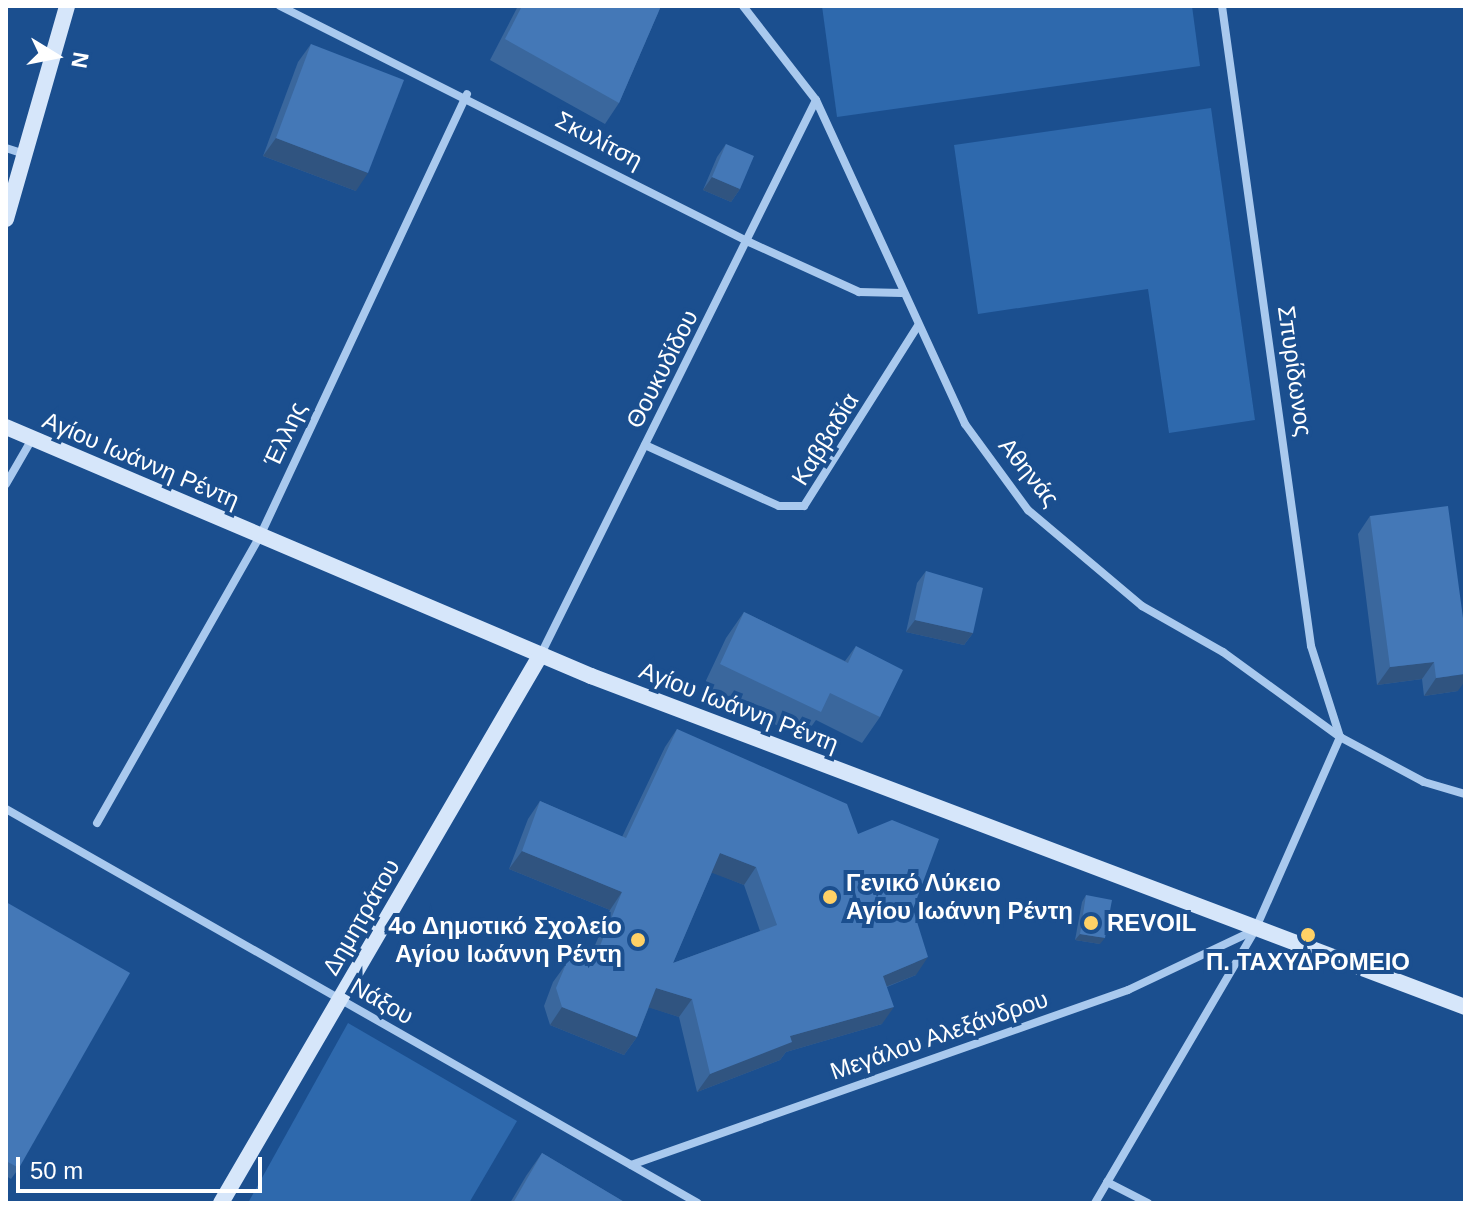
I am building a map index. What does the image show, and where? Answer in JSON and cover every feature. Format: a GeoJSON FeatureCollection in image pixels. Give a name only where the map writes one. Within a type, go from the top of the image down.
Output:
{"type":"FeatureCollection","features":[{"type":"Feature","properties":{"kind":"street"},"geometry":{"type":"LineString","coordinates":[[6,219],[67,6]]}},
{"type":"Feature","properties":{"kind":"street","name":"Σκυλίτση"},"geometry":{"type":"LineString","coordinates":[[280,6],[467,94],[749,242],[859,292],[902,293]]}},
{"type":"Feature","properties":{"kind":"street","name":"Αθηνάς"},"geometry":{"type":"LineString","coordinates":[[743,6],[816,100],[902,293],[965,424],[1028,510],[1142,606],[1223,652],[1340,737],[1424,782],[1465,794]]}},
{"type":"Feature","properties":{"kind":"street","name":"Σπυρίδωνος"},"geometry":{"type":"LineString","coordinates":[[1222,6],[1311,646],[1340,737]]}},
{"type":"Feature","properties":{"kind":"street","name":"Έλλης"},"geometry":{"type":"LineString","coordinates":[[97,823],[260,536],[467,94]]}},
{"type":"Feature","properties":{"kind":"street","name":"Θουκυδίδου"},"geometry":{"type":"LineString","coordinates":[[541,654],[749,242],[816,100]]}},
{"type":"Feature","properties":{"kind":"street"},"geometry":{"type":"LineString","coordinates":[[6,148],[24,154]]}},
{"type":"Feature","properties":{"kind":"street","name":"Καββαδία"},"geometry":{"type":"LineString","coordinates":[[645,445],[779,506],[804,506],[918,326]]}},
{"type":"Feature","properties":{"kind":"street","name":"Αγίου Ιωάννη Ρέντη"},"geometry":{"type":"LineString","coordinates":[[6,427],[541,654],[1255,930],[1465,1007]]}},
{"type":"Feature","properties":{"kind":"street"},"geometry":{"type":"LineString","coordinates":[[6,484],[32,439]]}},
{"type":"Feature","properties":{"kind":"street","name":"Δημητράτου"},"geometry":{"type":"LineString","coordinates":[[221,1203],[541,654]]}},
{"type":"Feature","properties":{"kind":"street"},"geometry":{"type":"LineString","coordinates":[[1095,1203],[1255,930],[1340,737]]}},
{"type":"Feature","properties":{"kind":"street","name":"Νάξου"},"geometry":{"type":"LineString","coordinates":[[6,809],[698,1203]]}},
{"type":"Feature","properties":{"kind":"street","name":"Μεγάλου Αλεξάνδρου"},"geometry":{"type":"LineString","coordinates":[[631,1165],[1128,990],[1255,930]]}},
{"type":"Feature","properties":{"kind":"street"},"geometry":{"type":"LineString","coordinates":[[1107,1182],[1148,1203]]}},
{"type":"Feature","properties":{"kind":"shaded area"},"geometry":{"type":"Polygon","coordinates":[[[822,6],[1192,6],[1200,66],[837,117],[822,6]]]}},
{"type":"Feature","properties":{"kind":"shaded area"},"geometry":{"type":"Polygon","coordinates":[[[1211,108],[1255,420],[1169,433],[1148,289],[978,314],[954,145],[1211,108]]]}},
{"type":"Feature","properties":{"kind":"shaded area"},"geometry":{"type":"Polygon","coordinates":[[[348,1023],[517,1121],[469,1203],[248,1203],[348,1023]]]}},
{"type":"Feature","properties":{"kind":"building"},"geometry":{"type":"Polygon","coordinates":[[[522,6],[661,6],[619,103],[505,39],[522,6]]]}},
{"type":"Feature","properties":{"kind":"building"},"geometry":{"type":"Polygon","coordinates":[[[311,44],[404,80],[368,173],[276,138],[311,44]]]}},
{"type":"Feature","properties":{"kind":"building"},"geometry":{"type":"Polygon","coordinates":[[[726,144],[754,156],[740,189],[712,177],[726,144]]]}},
{"type":"Feature","properties":{"kind":"building"},"geometry":{"type":"Polygon","coordinates":[[[1448,506],[1465,633],[1465,674],[1436,678],[1434,662],[1390,667],[1370,516],[1448,506]]]}},
{"type":"Feature","properties":{"kind":"building"},"geometry":{"type":"Polygon","coordinates":[[[926,571],[983,588],[973,633],[915,620],[926,571]]]}},
{"type":"Feature","properties":{"kind":"building"},"geometry":{"type":"Polygon","coordinates":[[[744,612],[848,663],[856,646],[903,670],[880,717],[830,693],[821,712],[720,664],[744,612]]]}},
{"type":"Feature","properties":{"kind":"building"},"geometry":{"type":"Polygon","coordinates":[[[677,729],[847,804],[858,834],[892,820],[939,839],[913,909],[928,957],[883,976],[894,1007],[790,1036],[792,1042],[710,1074],[692,999],[656,988],[637,1037],[562,1007],[556,988],[566,964],[579,952],[595,958],[622,892],[522,851],[540,801],[626,838],[677,729]],[[720,853],[673,963],[777,925],[756,867],[720,853]]]}},
{"type":"Feature","properties":{"kind":"building","name":"REVOIL"},"geometry":{"type":"Polygon","coordinates":[[[1086,895],[1112,900],[1105,938],[1080,934],[1086,895]]]}},
{"type":"Feature","properties":{"kind":"building"},"geometry":{"type":"Polygon","coordinates":[[[6,902],[130,973],[19,1168],[6,1161],[6,902]]]}},
{"type":"Feature","properties":{"kind":"building"},"geometry":{"type":"Polygon","coordinates":[[[542,1153],[626,1203],[513,1203],[542,1153]]]}},
{"type":"Feature","properties":{"kind":"place","name":"Γενικό Λύκειο Αγίου Ιωάννη Ρέντη"},"geometry":{"type":"Point","coordinates":[830,897]}},
{"type":"Feature","properties":{"kind":"place","name":"REVOIL"},"geometry":{"type":"Point","coordinates":[1091,923]}},
{"type":"Feature","properties":{"kind":"place","name":"Π. ΤΑΧΥΔΡΟΜΕΙΟ"},"geometry":{"type":"Point","coordinates":[1308,935]}},
{"type":"Feature","properties":{"kind":"place","name":"4ο Δημοτικό Σχολείο Αγίου Ιωάννη Ρέντη"},"geometry":{"type":"Point","coordinates":[638,940]}}]}
